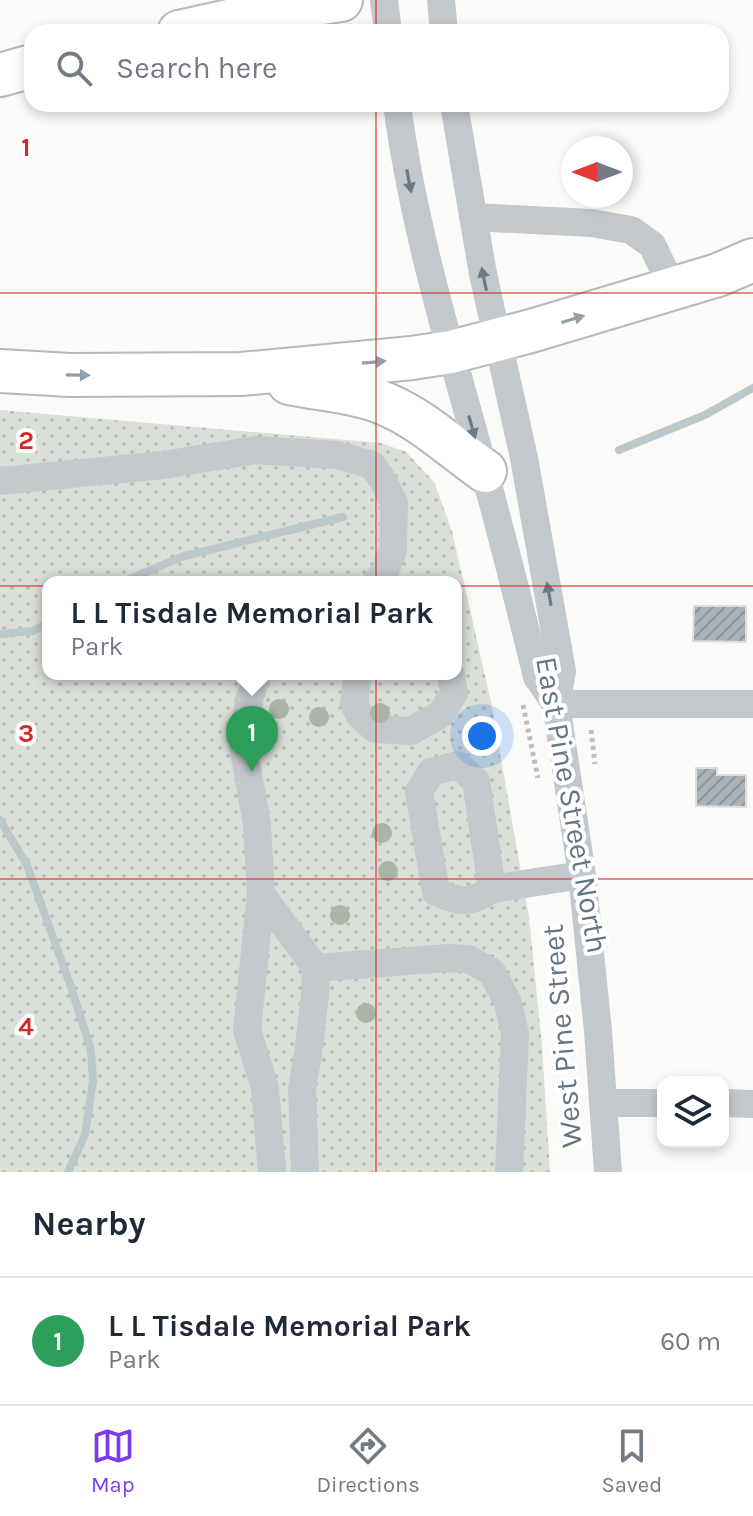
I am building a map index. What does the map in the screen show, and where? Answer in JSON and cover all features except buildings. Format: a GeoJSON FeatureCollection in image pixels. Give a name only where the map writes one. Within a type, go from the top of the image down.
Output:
{"type":"FeatureCollection","features":[{"type":"Feature","properties":{"kind":"highway"},"geometry":{"type":"LineString","coordinates":[[215,24],[341,0]]}},
{"type":"Feature","properties":{"kind":"highway"},"geometry":{"type":"LineString","coordinates":[[0,75],[24,68]]}},
{"type":"Feature","properties":{"kind":"highway"},"geometry":{"type":"LineString","coordinates":[[0,371],[70,375],[241,374],[412,358],[498,340],[718,275],[753,260]]}},
{"type":"Feature","properties":{"kind":"highway"},"geometry":{"type":"LineString","coordinates":[[241,374],[373,399],[420,422],[485,471]]}},
{"type":"Feature","properties":{"kind":"street"},"geometry":{"type":"LineString","coordinates":[[384,0],[387,24]]}},
{"type":"Feature","properties":{"kind":"street"},"geometry":{"type":"LineString","coordinates":[[441,0],[443,24]]}},
{"type":"Feature","properties":{"kind":"street"},"geometry":{"type":"LineString","coordinates":[[398,112],[416,218],[451,352]]}},
{"type":"Feature","properties":{"kind":"street"},"geometry":{"type":"LineString","coordinates":[[455,112],[483,274],[498,340]]}},
{"type":"Feature","properties":{"kind":"street"},"geometry":{"type":"LineString","coordinates":[[473,217],[591,223],[631,230],[652,245],[673,288]]}},
{"type":"Feature","properties":{"kind":"street","name":"West Pine Street"},"geometry":{"type":"LineString","coordinates":[[498,340],[524,458],[562,671],[556,704],[582,875],[608,1172]]}},
{"type":"Feature","properties":{"kind":"street","name":"West Pine Street"},"geometry":{"type":"LineString","coordinates":[[451,352],[485,471],[537,677],[556,704]]}},
{"type":"Feature","properties":{"kind":"street"},"geometry":{"type":"LineString","coordinates":[[0,481],[163,465],[255,450],[337,455],[372,465],[394,503],[393,550],[381,576]]}},
{"type":"Feature","properties":{"kind":"street"},"geometry":{"type":"LineString","coordinates":[[255,680],[242,740],[257,824],[261,894],[247,1030],[265,1088],[272,1172]]}},
{"type":"Feature","properties":{"kind":"street"},"geometry":{"type":"LineString","coordinates":[[357,680],[354,704],[360,716],[375,729],[411,731],[441,714],[454,693],[452,680]]}},
{"type":"Feature","properties":{"kind":"street"},"geometry":{"type":"LineString","coordinates":[[556,704],[753,704]]}},
{"type":"Feature","properties":{"kind":"street"},"geometry":{"type":"LineString","coordinates":[[492,889],[582,875]]}},
{"type":"Feature","properties":{"kind":"street"},"geometry":{"type":"LineString","coordinates":[[261,894],[316,968],[302,1089],[305,1172]]}},
{"type":"Feature","properties":{"kind":"street"},"geometry":{"type":"LineString","coordinates":[[316,968],[448,958],[468,959],[492,972],[508,1003],[515,1034],[509,1172]]}},
{"type":"Feature","properties":{"kind":"street"},"geometry":{"type":"LineString","coordinates":[[265,1088],[302,1089]]}},
{"type":"Feature","properties":{"kind":"street"},"geometry":{"type":"LineString","coordinates":[[604,1103],[657,1103]]}},
{"type":"Feature","properties":{"kind":"street"},"geometry":{"type":"LineString","coordinates":[[729,1103],[753,1104]]}},
{"type":"Feature","properties":{"kind":"path","name":"East Pine Street North"},"geometry":{"type":"LineString","coordinates":[[523,702],[539,787]]}},
{"type":"Feature","properties":{"kind":"shaded area"},"geometry":{"type":"Polygon","coordinates":[[[0,410],[381,443],[406,452],[434,482],[452,531],[491,702],[529,917],[550,1172],[0,1172],[0,410]]]}},
{"type":"Feature","properties":{"kind":"waterway"},"geometry":{"type":"LineString","coordinates":[[619,450],[705,415],[753,388]]}},
{"type":"Feature","properties":{"kind":"waterway"},"geometry":{"type":"LineString","coordinates":[[137,576],[181,557],[343,517]]}},
{"type":"Feature","properties":{"kind":"waterway"},"geometry":{"type":"LineString","coordinates":[[0,634],[33,631],[42,626]]}},
{"type":"Feature","properties":{"kind":"waterway"},"geometry":{"type":"LineString","coordinates":[[0,820],[27,865],[91,1050],[93,1081],[85,1135],[68,1172]]}},
{"type":"Feature","properties":{"kind":"place","name":"L L Tisdale Memorial Park"},"geometry":{"type":"Point","coordinates":[252,772]}}]}
